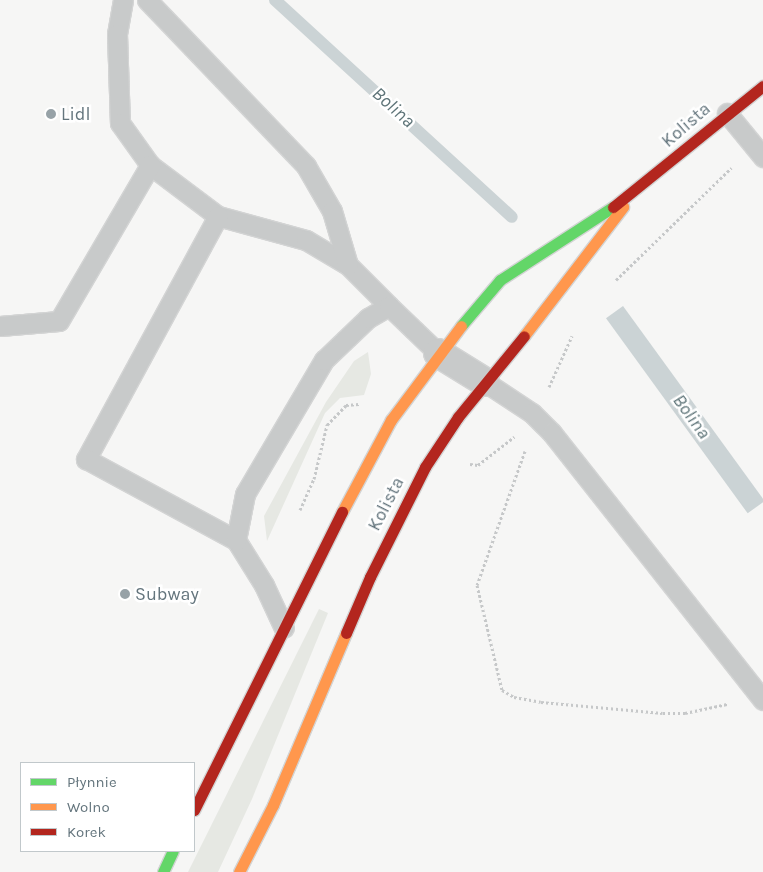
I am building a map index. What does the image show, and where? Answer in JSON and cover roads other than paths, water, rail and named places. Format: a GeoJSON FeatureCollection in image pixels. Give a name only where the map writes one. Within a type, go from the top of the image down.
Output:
{"type":"FeatureCollection","features":[{"type":"Feature","properties":{"kind":"street","name":"Kolista"},"geometry":{"type":"LineString","coordinates":[[195,808],[363,470],[391,420],[438,353],[500,280],[633,194],[728,113],[763,86]]}},
{"type":"Feature","properties":{"kind":"street","name":"Kolista"},"geometry":{"type":"LineString","coordinates":[[239,872],[273,804],[370,578],[412,491],[438,446],[485,382],[560,292],[633,194]]}},
{"type":"Feature","properties":{"kind":"street"},"geometry":{"type":"LineString","coordinates":[[438,353],[485,382]]}},
{"type":"Feature","properties":{"kind":"street"},"geometry":{"type":"LineString","coordinates":[[163,872],[173,852]]}},
{"type":"Feature","properties":{"kind":"lane"},"geometry":{"type":"LineString","coordinates":[[123,0],[117,34],[120,123],[150,165],[218,216],[306,240],[348,265],[438,353]]}},
{"type":"Feature","properties":{"kind":"lane"},"geometry":{"type":"LineString","coordinates":[[147,0],[306,166],[332,210],[348,265]]}},
{"type":"Feature","properties":{"kind":"lane"},"geometry":{"type":"LineString","coordinates":[[728,113],[760,152]]}},
{"type":"Feature","properties":{"kind":"lane"},"geometry":{"type":"LineString","coordinates":[[0,326],[59,320],[150,165]]}},
{"type":"Feature","properties":{"kind":"lane"},"geometry":{"type":"LineString","coordinates":[[218,216],[86,459],[236,540],[264,584],[284,628]]}},
{"type":"Feature","properties":{"kind":"lane"},"geometry":{"type":"LineString","coordinates":[[236,540],[245,494],[324,360],[368,318],[389,306]]}},
{"type":"Feature","properties":{"kind":"lane"},"geometry":{"type":"LineString","coordinates":[[485,382],[532,412],[548,429],[763,700]]}},
{"type":"Feature","properties":{"kind":"water"},"geometry":{"type":"Polygon","coordinates":[[[623,306],[763,499],[763,502],[748,513],[606,318],[623,306]]]}},
{"type":"Feature","properties":{"kind":"waterway","name":"Bolina"},"geometry":{"type":"LineString","coordinates":[[275,0],[512,217]]}},
{"type":"Feature","properties":{"kind":"place","name":"Lidl"},"geometry":{"type":"Point","coordinates":[51,114]}},
{"type":"Feature","properties":{"kind":"place","name":"Subway"},"geometry":{"type":"Point","coordinates":[125,594]}}]}
